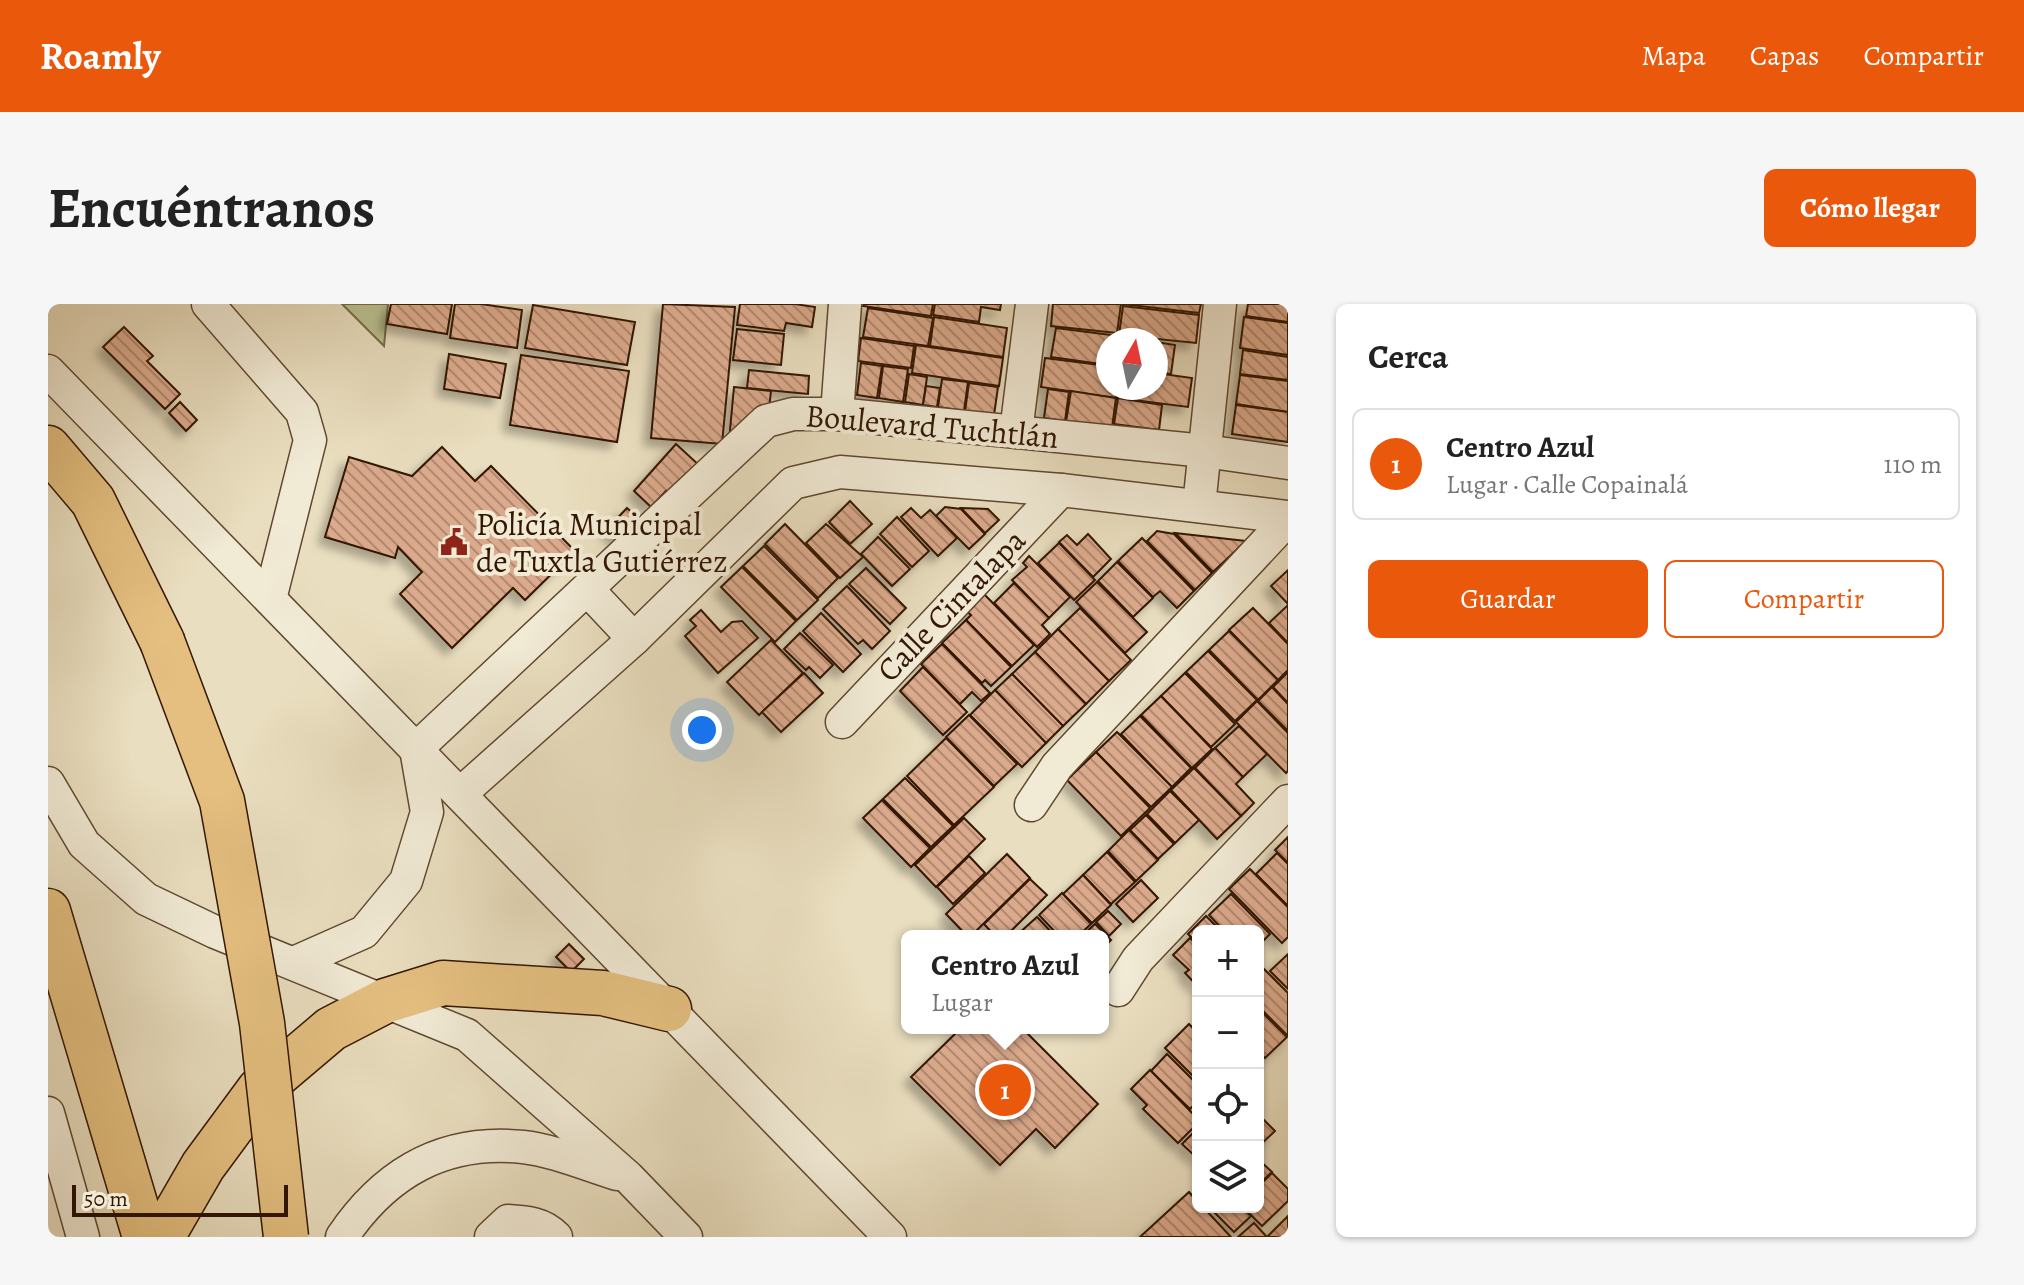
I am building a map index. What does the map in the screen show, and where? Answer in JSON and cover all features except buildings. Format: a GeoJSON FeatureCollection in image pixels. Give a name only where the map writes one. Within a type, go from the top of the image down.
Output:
{"type":"FeatureCollection","features":[{"type":"Feature","properties":{"kind":"highway"},"geometry":{"type":"LineString","coordinates":[[48,448],[93,501],[162,641],[222,801],[262,1023],[286,1237]]}},
{"type":"Feature","properties":{"kind":"highway"},"geometry":{"type":"LineString","coordinates":[[48,911],[145,1237]]}},
{"type":"Feature","properties":{"kind":"highway"},"geometry":{"type":"LineString","coordinates":[[162,1237],[203,1166],[259,1090],[331,1029],[385,1001],[443,983],[603,993],[669,1009]]}},
{"type":"Feature","properties":{"kind":"street"},"geometry":{"type":"LineString","coordinates":[[208,304],[302,412],[310,440],[270,599]]}},
{"type":"Feature","properties":{"kind":"street"},"geometry":{"type":"LineString","coordinates":[[837,414],[845,304]]}},
{"type":"Feature","properties":{"kind":"street"},"geometry":{"type":"LineString","coordinates":[[1016,432],[1032,304]]}},
{"type":"Feature","properties":{"kind":"street"},"geometry":{"type":"LineString","coordinates":[[1199,506],[1220,304]]}},
{"type":"Feature","properties":{"kind":"street"},"geometry":{"type":"LineString","coordinates":[[48,371],[890,1237]]}},
{"type":"Feature","properties":{"kind":"street","name":"Boulevard Tuchtlán"},"geometry":{"type":"LineString","coordinates":[[416,749],[766,421],[793,414],[837,414],[1205,451],[1288,463]]}},
{"type":"Feature","properties":{"kind":"street","name":"Boulevard Tuchtlán"},"geometry":{"type":"LineString","coordinates":[[460,794],[634,639],[793,483],[840,472],[1061,490],[1288,518]]}},
{"type":"Feature","properties":{"kind":"street","name":"Calle Cintalapa"},"geometry":{"type":"LineString","coordinates":[[842,722],[1061,490]]}},
{"type":"Feature","properties":{"kind":"street"},"geometry":{"type":"LineString","coordinates":[[1031,805],[1057,766],[1288,518]]}},
{"type":"Feature","properties":{"kind":"street"},"geometry":{"type":"LineString","coordinates":[[587,589],[634,639]]}},
{"type":"Feature","properties":{"kind":"street"},"geometry":{"type":"LineString","coordinates":[[294,963],[364,932],[406,881],[427,812],[416,749]]}},
{"type":"Feature","properties":{"kind":"street"},"geometry":{"type":"LineString","coordinates":[[48,783],[84,844],[146,899],[215,932],[467,1035],[628,1177],[686,1237]]}},
{"type":"Feature","properties":{"kind":"street"},"geometry":{"type":"LineString","coordinates":[[1118,990],[1138,959],[1288,801]]}},
{"type":"Feature","properties":{"kind":"street"},"geometry":{"type":"LineString","coordinates":[[48,1113],[83,1237]]}},
{"type":"Feature","properties":{"kind":"street"},"geometry":{"type":"LineString","coordinates":[[342,1237],[384,1187],[424,1161],[469,1146],[525,1147],[628,1177]]}},
{"type":"Feature","properties":{"kind":"street"},"geometry":{"type":"LineString","coordinates":[[491,1237],[508,1221],[528,1222],[550,1230],[556,1237]]}},
{"type":"Feature","properties":{"kind":"green space"},"geometry":{"type":"Polygon","coordinates":[[[342,304],[388,304],[384,346],[342,304]]]}},
{"type":"Feature","properties":{"kind":"place","name":"Policía Municipal de Tuxtla Gutiérrez"},"geometry":{"type":"Point","coordinates":[454,542]}},
{"type":"Feature","properties":{"kind":"place","name":"Centro Azul"},"geometry":{"type":"Point","coordinates":[1005,1090]}}]}
